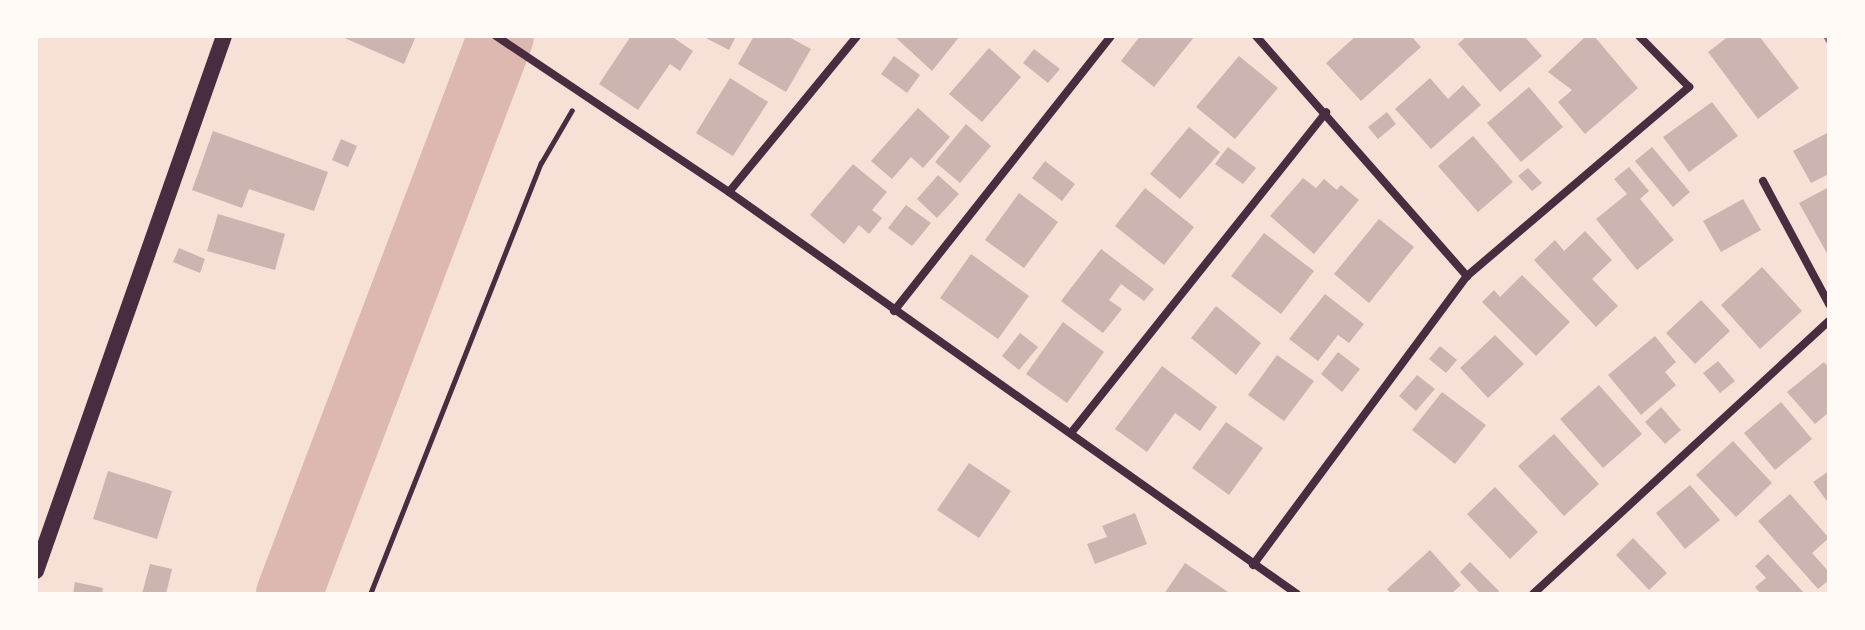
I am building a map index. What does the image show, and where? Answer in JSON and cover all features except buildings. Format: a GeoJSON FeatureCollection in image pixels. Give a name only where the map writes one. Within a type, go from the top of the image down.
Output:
{"type":"FeatureCollection","features":[{"type":"Feature","properties":{"kind":"main road"},"geometry":{"type":"LineString","coordinates":[[36,571],[224,36]]}},
{"type":"Feature","properties":{"kind":"street"},"geometry":{"type":"LineString","coordinates":[[496,36],[580,96],[729,192],[1297,594]]}},
{"type":"Feature","properties":{"kind":"street"},"geometry":{"type":"LineString","coordinates":[[729,192],[857,36]]}},
{"type":"Feature","properties":{"kind":"street"},"geometry":{"type":"LineString","coordinates":[[894,311],[1111,36]]}},
{"type":"Feature","properties":{"kind":"street"},"geometry":{"type":"LineString","coordinates":[[1256,36],[1467,276]]}},
{"type":"Feature","properties":{"kind":"street"},"geometry":{"type":"LineString","coordinates":[[1253,565],[1467,276],[1689,87],[1639,36]]}},
{"type":"Feature","properties":{"kind":"street"},"geometry":{"type":"LineString","coordinates":[[1071,433],[1326,112]]}},
{"type":"Feature","properties":{"kind":"street"},"geometry":{"type":"LineString","coordinates":[[1763,181],[1829,304]]}},
{"type":"Feature","properties":{"kind":"street"},"geometry":{"type":"LineString","coordinates":[[1533,594],[1829,321]]}},
{"type":"Feature","properties":{"kind":"path"},"geometry":{"type":"LineString","coordinates":[[370,594],[541,163],[580,96]]}},
{"type":"Feature","properties":{"kind":"waterway"},"geometry":{"type":"LineString","coordinates":[[289,594],[501,36]]}},
{"type":"Feature","properties":{"kind":"railway"},"geometry":{"type":"LineString","coordinates":[[1826,36],[1829,41]]}}]}
